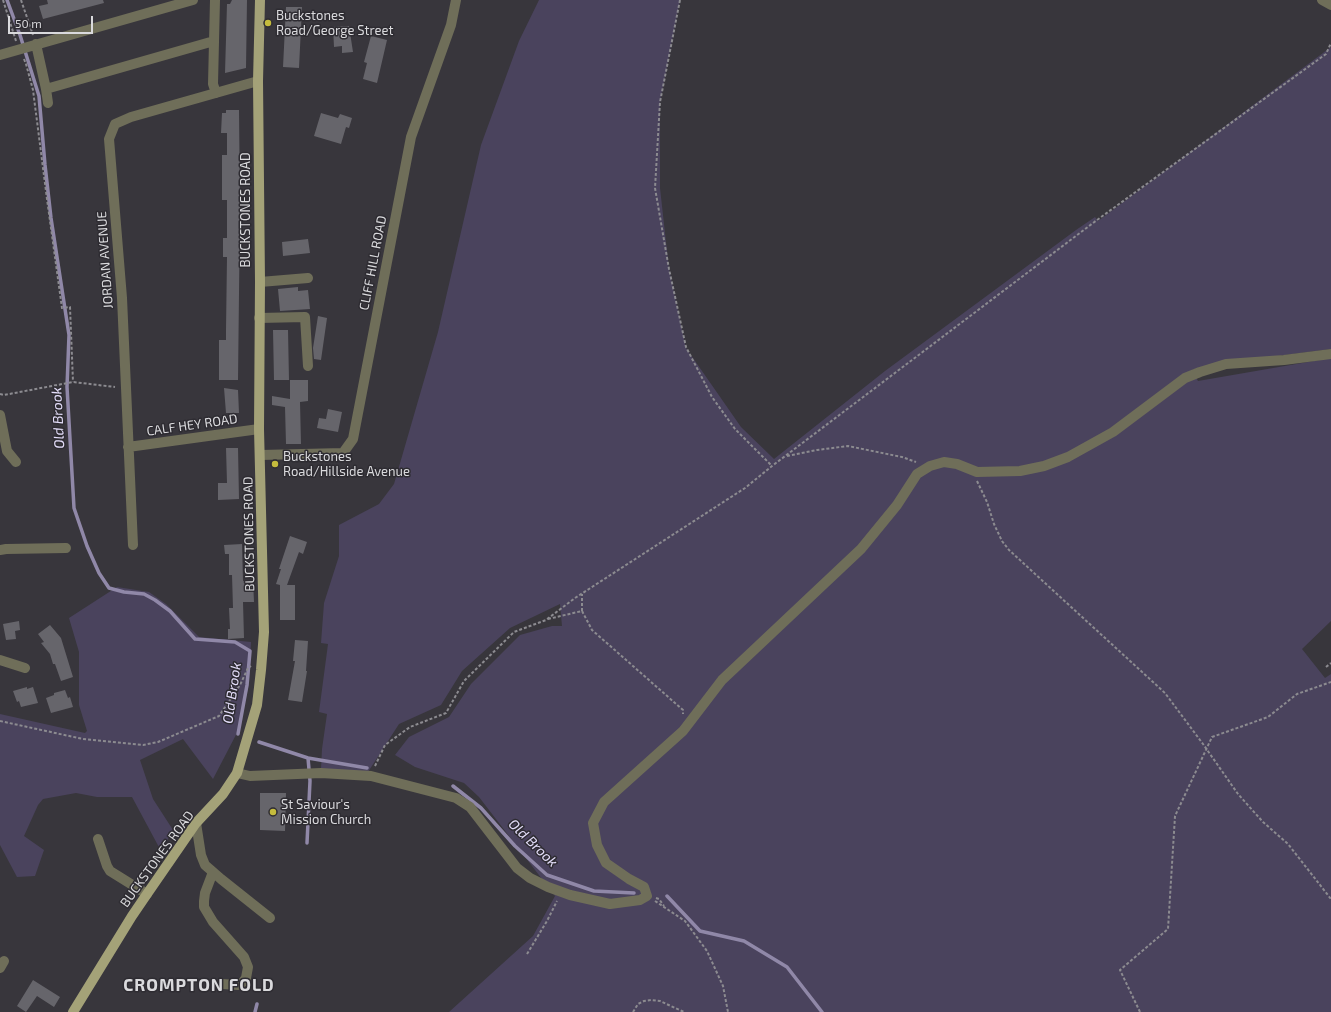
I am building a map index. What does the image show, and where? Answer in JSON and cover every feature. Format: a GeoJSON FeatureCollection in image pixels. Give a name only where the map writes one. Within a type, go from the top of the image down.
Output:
{"type":"FeatureCollection","features":[{"type":"Feature","properties":{"kind":"main road","name":"BUCKSTONES ROAD"},"geometry":{"type":"LineString","coordinates":[[73,1012],[147,894],[196,823],[224,794],[237,773],[256,705],[264,632],[259,429],[260,282],[258,81],[260,0]]}},
{"type":"Feature","properties":{"kind":"street"},"geometry":{"type":"LineString","coordinates":[[0,55],[194,0]]}},
{"type":"Feature","properties":{"kind":"street"},"geometry":{"type":"LineString","coordinates":[[215,0],[213,84],[216,93]]}},
{"type":"Feature","properties":{"kind":"street","name":"CLIFF HILL ROAD"},"geometry":{"type":"LineString","coordinates":[[260,455],[343,453],[353,439],[411,137],[451,25],[456,0]]}},
{"type":"Feature","properties":{"kind":"street"},"geometry":{"type":"LineString","coordinates":[[1322,0],[1331,5]]}},
{"type":"Feature","properties":{"kind":"street"},"geometry":{"type":"LineString","coordinates":[[46,89],[214,41]]}},
{"type":"Feature","properties":{"kind":"street"},"geometry":{"type":"LineString","coordinates":[[35,44],[48,103]]}},
{"type":"Feature","properties":{"kind":"street","name":"JORDAN AVENUE"},"geometry":{"type":"LineString","coordinates":[[133,544],[122,298],[109,139],[115,124],[131,117],[258,81]]}},
{"type":"Feature","properties":{"kind":"street"},"geometry":{"type":"LineString","coordinates":[[260,282],[308,278]]}},
{"type":"Feature","properties":{"kind":"street"},"geometry":{"type":"LineString","coordinates":[[259,318],[305,317],[308,366]]}},
{"type":"Feature","properties":{"kind":"street"},"geometry":{"type":"LineString","coordinates":[[237,773],[250,776],[316,773],[371,776],[456,798],[470,807],[517,868],[530,878],[548,887],[570,895],[610,904],[640,900],[647,896],[644,887],[629,879],[606,863],[597,845],[593,824],[604,802],[683,731],[722,680],[861,549],[897,505],[917,474],[930,466],[944,462],[956,464],[977,472],[1020,471],[1044,466],[1068,457],[1113,432],[1185,378],[1200,372],[1226,364],[1284,360],[1331,354]]}},
{"type":"Feature","properties":{"kind":"street"},"geometry":{"type":"LineString","coordinates":[[0,415],[7,451],[16,462]]}},
{"type":"Feature","properties":{"kind":"street","name":"CALF HEY ROAD"},"geometry":{"type":"LineString","coordinates":[[128,447],[259,429]]}},
{"type":"Feature","properties":{"kind":"street"},"geometry":{"type":"LineString","coordinates":[[0,550],[66,548]]}},
{"type":"Feature","properties":{"kind":"street"},"geometry":{"type":"LineString","coordinates":[[0,660],[25,668]]}},
{"type":"Feature","properties":{"kind":"street"},"geometry":{"type":"LineString","coordinates":[[196,823],[199,846],[202,860],[205,865],[270,918]]}},
{"type":"Feature","properties":{"kind":"street"},"geometry":{"type":"LineString","coordinates":[[98,839],[110,871],[147,894]]}},
{"type":"Feature","properties":{"kind":"street"},"geometry":{"type":"LineString","coordinates":[[213,872],[205,893],[204,907],[213,922],[244,957],[248,967],[246,978],[243,982],[238,985],[222,984]]}},
{"type":"Feature","properties":{"kind":"path"},"geometry":{"type":"LineString","coordinates":[[2,0],[26,64],[33,90],[46,199],[62,308],[70,307],[73,382]]}},
{"type":"Feature","properties":{"kind":"path"},"geometry":{"type":"LineString","coordinates":[[21,0],[35,44]]}},
{"type":"Feature","properties":{"kind":"path"},"geometry":{"type":"LineString","coordinates":[[680,0],[660,102],[655,188],[669,269],[686,348],[712,396],[735,429],[772,466]]}},
{"type":"Feature","properties":{"kind":"path"},"geometry":{"type":"LineString","coordinates":[[546,620],[582,594],[745,488],[1097,220],[1326,54],[1331,43]]}},
{"type":"Feature","properties":{"kind":"path"},"geometry":{"type":"LineString","coordinates":[[0,394],[4,395],[73,382],[126,389]]}},
{"type":"Feature","properties":{"kind":"path"},"geometry":{"type":"LineString","coordinates":[[786,456],[848,446],[902,457],[930,466]]}},
{"type":"Feature","properties":{"kind":"path"},"geometry":{"type":"LineString","coordinates":[[975,471],[975,477],[988,502],[994,524],[1002,541],[1009,550],[1165,693],[1238,794],[1263,822],[1288,844],[1331,899]]}},
{"type":"Feature","properties":{"kind":"path"},"geometry":{"type":"LineString","coordinates":[[582,594],[582,611],[592,630],[683,710],[683,731]]}},
{"type":"Feature","properties":{"kind":"path"},"geometry":{"type":"LineString","coordinates":[[371,776],[385,745],[410,727],[446,713],[464,681],[514,632],[546,620],[582,611]]}},
{"type":"Feature","properties":{"kind":"path"},"geometry":{"type":"LineString","coordinates":[[0,721],[83,739],[143,745],[158,742],[219,716],[240,685],[248,668],[262,657]]}},
{"type":"Feature","properties":{"kind":"path"},"geometry":{"type":"LineString","coordinates":[[1326,667],[1331,663]]}},
{"type":"Feature","properties":{"kind":"path"},"geometry":{"type":"LineString","coordinates":[[1140,1012],[1120,970],[1168,929],[1175,816],[1212,737],[1268,717],[1297,694],[1331,682]]}},
{"type":"Feature","properties":{"kind":"path"},"geometry":{"type":"LineString","coordinates":[[647,896],[685,921],[707,951],[723,986],[728,1012]]}},
{"type":"Feature","properties":{"kind":"path"},"geometry":{"type":"LineString","coordinates":[[527,954],[557,902]]}},
{"type":"Feature","properties":{"kind":"path"},"geometry":{"type":"LineString","coordinates":[[633,1012],[638,1004],[650,1000],[660,1001],[684,1012]]}},
{"type":"Feature","properties":{"kind":"shaded area"},"geometry":{"type":"Polygon","coordinates":[[[539,0],[680,0],[660,102],[660,188],[669,269],[686,348],[741,427],[774,459],[885,371],[1076,230],[1095,217],[1098,221],[1331,47],[1331,349],[1209,365],[1192,370],[1198,381],[1331,358],[1331,621],[1302,649],[1325,678],[1331,674],[1331,1012],[449,1012],[533,936],[555,896],[479,797],[464,783],[415,767],[395,755],[409,737],[449,717],[471,684],[520,635],[552,626],[562,626],[560,604],[510,628],[462,671],[441,705],[399,724],[368,772],[321,769],[327,714],[319,712],[328,644],[321,643],[324,603],[339,556],[339,525],[379,504],[394,484],[438,332],[481,145],[519,41],[539,0]]]}},
{"type":"Feature","properties":{"kind":"shaded area"},"geometry":{"type":"Polygon","coordinates":[[[117,587],[149,592],[166,604],[199,637],[251,642],[249,684],[239,729],[213,779],[183,739],[140,760],[153,799],[173,830],[161,851],[132,797],[97,797],[76,793],[43,799],[38,805],[24,836],[44,850],[35,876],[17,877],[0,845],[0,714],[85,733],[87,731],[79,705],[79,652],[69,618],[117,587]]]}},
{"type":"Feature","properties":{"kind":"building"},"geometry":{"type":"Polygon","coordinates":[[[47,0],[103,0],[104,3],[43,19],[39,6],[48,4],[47,0]]]}},
{"type":"Feature","properties":{"kind":"building"},"geometry":{"type":"Polygon","coordinates":[[[232,0],[247,0],[246,68],[225,73],[227,4],[230,4],[232,0]]]}},
{"type":"Feature","properties":{"kind":"building"},"geometry":{"type":"Polygon","coordinates":[[[286,7],[302,7],[299,68],[283,67],[286,7]]]}},
{"type":"Feature","properties":{"kind":"building"},"geometry":{"type":"Polygon","coordinates":[[[349,26],[353,52],[342,53],[342,46],[334,47],[333,27],[349,26]]]}},
{"type":"Feature","properties":{"kind":"building"},"geometry":{"type":"Polygon","coordinates":[[[371,36],[387,40],[377,83],[363,79],[367,63],[364,62],[371,36]]]}},
{"type":"Feature","properties":{"kind":"building"},"geometry":{"type":"Polygon","coordinates":[[[226,110],[239,110],[240,207],[238,380],[219,380],[219,340],[226,340],[227,257],[223,257],[223,238],[227,238],[227,200],[222,200],[222,155],[227,155],[227,133],[221,133],[222,113],[226,113],[226,110]]]}},
{"type":"Feature","properties":{"kind":"building"},"geometry":{"type":"Polygon","coordinates":[[[321,113],[338,118],[340,114],[352,118],[349,128],[346,127],[341,144],[314,136],[321,113]]]}},
{"type":"Feature","properties":{"kind":"building"},"geometry":{"type":"Polygon","coordinates":[[[308,239],[310,253],[283,256],[282,242],[308,239]]]}},
{"type":"Feature","properties":{"kind":"building"},"geometry":{"type":"Polygon","coordinates":[[[298,287],[298,291],[308,290],[310,309],[280,311],[278,289],[298,287]]]}},
{"type":"Feature","properties":{"kind":"building"},"geometry":{"type":"Polygon","coordinates":[[[318,316],[327,318],[321,360],[314,359],[313,348],[318,316]]]}},
{"type":"Feature","properties":{"kind":"building"},"geometry":{"type":"Polygon","coordinates":[[[273,330],[288,330],[289,380],[274,380],[273,330]]]}},
{"type":"Feature","properties":{"kind":"building"},"geometry":{"type":"Polygon","coordinates":[[[290,380],[308,380],[308,401],[300,402],[301,444],[286,444],[285,407],[272,405],[272,396],[290,399],[290,380]]]}},
{"type":"Feature","properties":{"kind":"building"},"geometry":{"type":"Polygon","coordinates":[[[224,388],[238,390],[239,413],[226,413],[224,388]]]}},
{"type":"Feature","properties":{"kind":"building"},"geometry":{"type":"Polygon","coordinates":[[[328,409],[342,412],[338,432],[317,428],[319,418],[326,419],[328,409]]]}},
{"type":"Feature","properties":{"kind":"building"},"geometry":{"type":"Polygon","coordinates":[[[226,448],[238,448],[239,499],[218,500],[218,483],[227,483],[226,448]]]}},
{"type":"Feature","properties":{"kind":"building"},"geometry":{"type":"Polygon","coordinates":[[[290,536],[307,542],[303,554],[299,552],[287,585],[295,585],[295,620],[280,620],[280,585],[276,584],[281,569],[279,569],[290,536]]]}},
{"type":"Feature","properties":{"kind":"building"},"geometry":{"type":"Polygon","coordinates":[[[242,544],[243,581],[253,580],[254,602],[243,602],[244,638],[228,639],[228,629],[230,629],[229,608],[233,608],[232,575],[229,575],[229,554],[225,554],[224,545],[242,544]]]}},
{"type":"Feature","properties":{"kind":"building"},"geometry":{"type":"Polygon","coordinates":[[[19,621],[20,630],[15,631],[16,639],[6,640],[3,624],[19,621]]]}},
{"type":"Feature","properties":{"kind":"building"},"geometry":{"type":"Polygon","coordinates":[[[50,625],[61,638],[73,677],[61,681],[55,664],[53,664],[50,654],[41,643],[44,642],[38,634],[50,625]]]}},
{"type":"Feature","properties":{"kind":"building"},"geometry":{"type":"Polygon","coordinates":[[[295,640],[308,641],[307,671],[302,702],[288,700],[295,661],[293,661],[295,640]]]}},
{"type":"Feature","properties":{"kind":"building"},"geometry":{"type":"Polygon","coordinates":[[[27,687],[27,689],[33,687],[38,703],[21,707],[19,701],[17,702],[13,691],[27,687]]]}},
{"type":"Feature","properties":{"kind":"building"},"geometry":{"type":"Polygon","coordinates":[[[65,690],[68,698],[70,697],[73,707],[51,713],[46,698],[54,695],[54,693],[65,690]]]}},
{"type":"Feature","properties":{"kind":"building","name":"St Saviour's Mission Church"},"geometry":{"type":"Polygon","coordinates":[[[260,793],[286,793],[285,831],[260,830],[260,793]]]}},
{"type":"Feature","properties":{"kind":"building"},"geometry":{"type":"Polygon","coordinates":[[[33,980],[60,997],[54,1007],[37,996],[26,1012],[17,1006],[33,980]]]}},
{"type":"Feature","properties":{"kind":"waterway","name":"Old Brook"},"geometry":{"type":"LineString","coordinates":[[7,0],[20,35],[39,96],[51,218],[69,335],[67,387],[74,508],[87,546],[99,573],[109,588],[124,592],[144,594],[155,600],[170,611],[195,639],[235,642],[250,651],[247,685],[238,734]]}},
{"type":"Feature","properties":{"kind":"waterway","name":"Old Brook"},"geometry":{"type":"LineString","coordinates":[[259,742],[308,758],[367,768]]}},
{"type":"Feature","properties":{"kind":"waterway"},"geometry":{"type":"LineString","coordinates":[[307,843],[310,781],[308,758]]}},
{"type":"Feature","properties":{"kind":"waterway","name":"Old Brook"},"geometry":{"type":"LineString","coordinates":[[453,786],[481,808],[515,846],[547,875],[594,891],[634,893]]}},
{"type":"Feature","properties":{"kind":"waterway","name":"Old Brook"},"geometry":{"type":"LineString","coordinates":[[667,896],[700,931],[744,941],[787,967],[822,1012]]}},
{"type":"Feature","properties":{"kind":"waterway"},"geometry":{"type":"LineString","coordinates":[[255,1012],[257,1004]]}},
{"type":"Feature","properties":{"kind":"place","name":"Buckstones Road/George Street"},"geometry":{"type":"Point","coordinates":[268,23]}},
{"type":"Feature","properties":{"kind":"place","name":"Buckstones Road/Hillside Avenue"},"geometry":{"type":"Point","coordinates":[275,464]}},
{"type":"Feature","properties":{"kind":"place","name":"St Saviour's Mission Church"},"geometry":{"type":"Point","coordinates":[273,812]}},
{"type":"Feature","properties":{"kind":"district","name":"CROMPTON FOLD"},"geometry":{"type":"Point","coordinates":[199,985]}}]}
